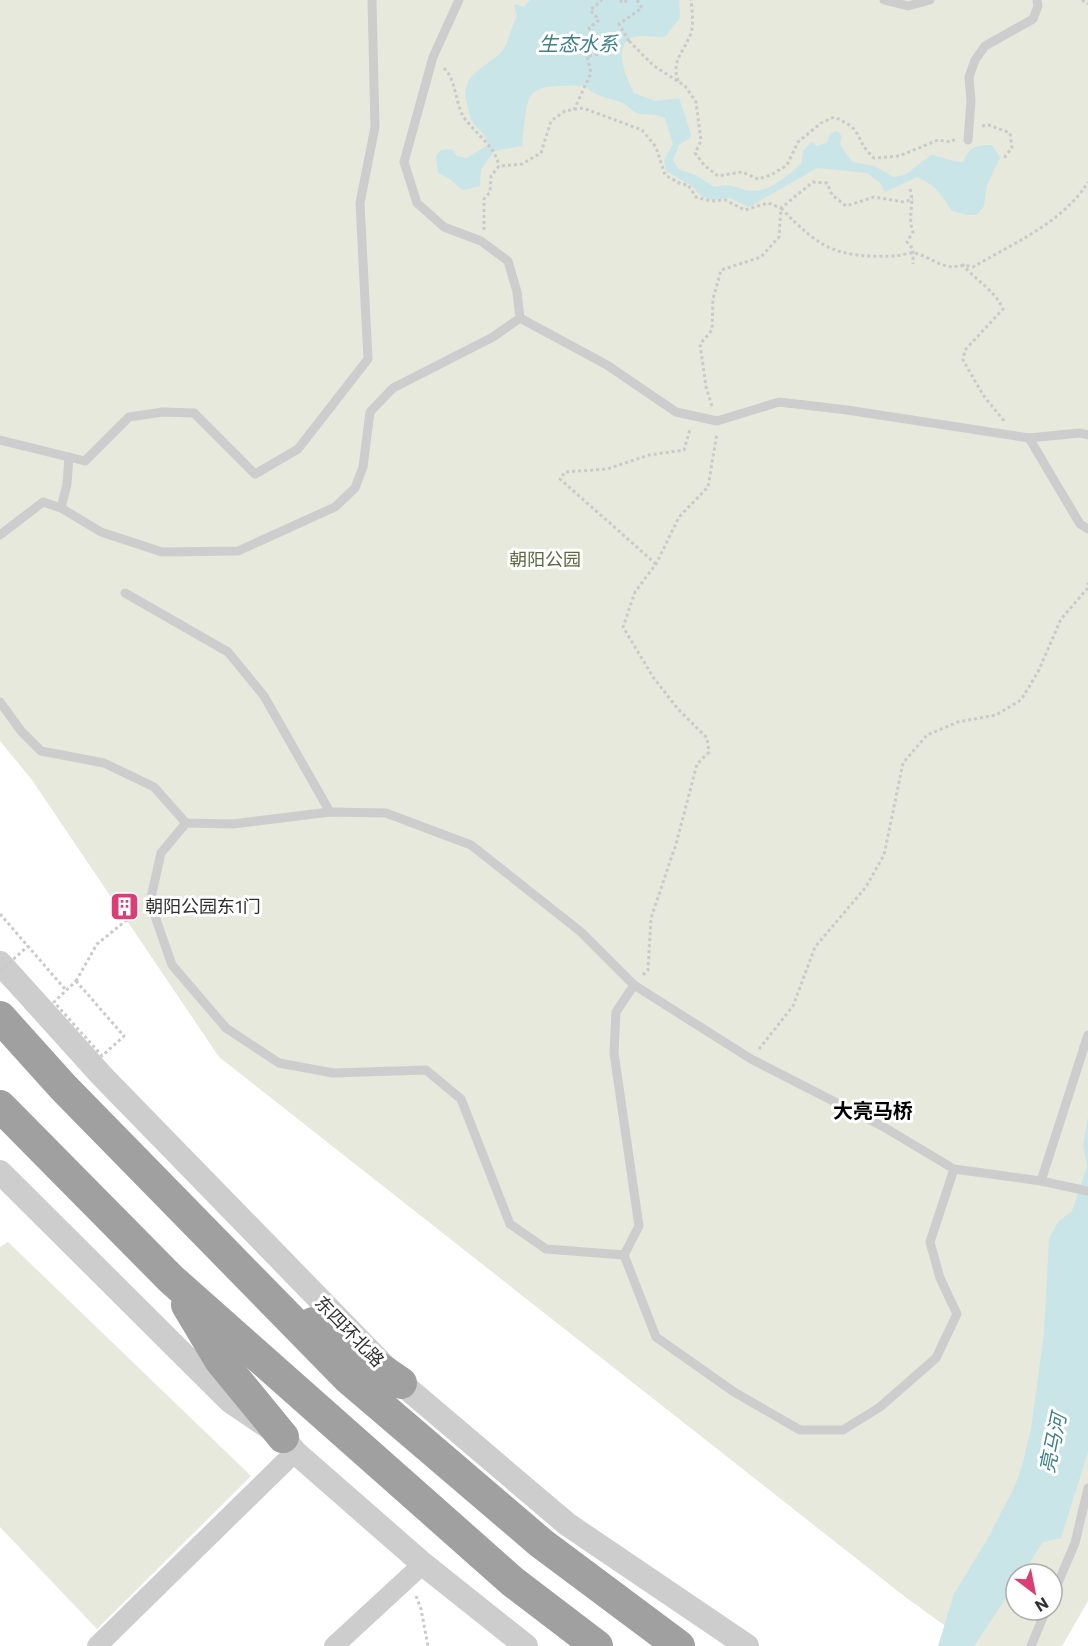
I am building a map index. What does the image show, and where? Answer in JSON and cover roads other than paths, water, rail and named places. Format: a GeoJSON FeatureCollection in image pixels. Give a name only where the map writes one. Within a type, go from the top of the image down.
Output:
{"type":"FeatureCollection","features":[{"type":"Feature","properties":{"kind":"highway","name":"东四环北路"},"geometry":{"type":"LineString","coordinates":[[0,1017],[71,1096],[348,1378],[541,1543],[679,1646]]}},
{"type":"Feature","properties":{"kind":"highway"},"geometry":{"type":"LineString","coordinates":[[0,1106],[171,1279],[513,1582],[597,1646]]}},
{"type":"Feature","properties":{"kind":"highway"},"geometry":{"type":"LineString","coordinates":[[171,1279],[220,1360],[289,1444]]}},
{"type":"Feature","properties":{"kind":"highway"},"geometry":{"type":"LineString","coordinates":[[252,1282],[401,1383]]}},
{"type":"Feature","properties":{"kind":"street","name":"东四环北路"},"geometry":{"type":"LineString","coordinates":[[0,963],[102,1076],[401,1383],[567,1524],[747,1646]]}},
{"type":"Feature","properties":{"kind":"street"},"geometry":{"type":"LineString","coordinates":[[3,1180],[230,1401],[289,1444],[416,1571],[526,1646]]}},
{"type":"Feature","properties":{"kind":"street"},"geometry":{"type":"LineString","coordinates":[[97,1646],[289,1444]]}},
{"type":"Feature","properties":{"kind":"street"},"geometry":{"type":"LineString","coordinates":[[334,1646],[416,1571]]}},
{"type":"Feature","properties":{"kind":"lane"},"geometry":{"type":"LineString","coordinates":[[0,440],[85,461],[129,417],[163,412],[194,413],[255,474],[298,449],[368,359],[360,203],[375,127],[372,0]]}},
{"type":"Feature","properties":{"kind":"lane"},"geometry":{"type":"LineString","coordinates":[[459,0],[434,57],[404,162],[417,203],[444,227],[481,241],[508,261],[517,292],[520,318]]}},
{"type":"Feature","properties":{"kind":"lane"},"geometry":{"type":"LineString","coordinates":[[884,0],[908,6],[930,0]]}},
{"type":"Feature","properties":{"kind":"lane"},"geometry":{"type":"LineString","coordinates":[[968,140],[971,101],[969,77],[975,60],[985,46],[1033,20],[1038,6],[1037,0]]}},
{"type":"Feature","properties":{"kind":"lane"},"geometry":{"type":"LineString","coordinates":[[520,318],[607,365],[676,412],[717,421],[779,402],[1029,438],[1088,435]]}},
{"type":"Feature","properties":{"kind":"lane"},"geometry":{"type":"LineString","coordinates":[[0,535],[43,502],[61,508],[101,532],[162,552],[238,550],[335,507],[355,488],[363,467],[370,412],[393,388],[494,336],[520,318]]}},
{"type":"Feature","properties":{"kind":"lane"},"geometry":{"type":"LineString","coordinates":[[1029,438],[1080,524],[1088,529]]}},
{"type":"Feature","properties":{"kind":"lane"},"geometry":{"type":"LineString","coordinates":[[61,508],[67,484],[69,457]]}},
{"type":"Feature","properties":{"kind":"lane"},"geometry":{"type":"LineString","coordinates":[[125,592],[228,652],[264,696],[330,812]]}},
{"type":"Feature","properties":{"kind":"lane"},"geometry":{"type":"LineString","coordinates":[[0,702],[21,731],[41,751],[104,763],[154,787],[186,823],[233,824],[330,812],[387,813],[471,845],[581,932],[634,985],[751,1059],[882,1126],[954,1169],[1041,1181],[1088,1191]]}},
{"type":"Feature","properties":{"kind":"lane"},"geometry":{"type":"LineString","coordinates":[[186,823],[161,853],[150,902],[172,964],[226,1028],[279,1063],[333,1073],[426,1070],[461,1099],[510,1224],[546,1249],[624,1255]]}},
{"type":"Feature","properties":{"kind":"lane"},"geometry":{"type":"LineString","coordinates":[[634,985],[616,1012],[614,1053],[639,1226],[624,1255],[656,1337],[734,1392],[800,1430],[843,1430],[880,1407],[936,1358],[957,1314],[940,1278],[930,1242],[954,1169]]}},
{"type":"Feature","properties":{"kind":"lane"},"geometry":{"type":"LineString","coordinates":[[1041,1181],[1088,1035]]}},
{"type":"Feature","properties":{"kind":"lane"},"geometry":{"type":"LineString","coordinates":[[1064,1569],[1075,1543],[1088,1488]]}},
{"type":"Feature","properties":{"kind":"lane"},"geometry":{"type":"LineString","coordinates":[[1031,1646],[1041,1622]]}},
{"type":"Feature","properties":{"kind":"water","name":"生态水系"},"geometry":{"type":"Polygon","coordinates":[[[530,0],[679,0],[680,18],[666,36],[638,36],[629,39],[624,45],[622,60],[634,93],[655,101],[679,98],[691,134],[690,138],[679,145],[673,160],[678,169],[696,175],[714,187],[728,186],[754,191],[769,187],[801,164],[803,151],[812,141],[816,146],[827,143],[830,133],[838,131],[842,137],[840,144],[852,162],[874,166],[894,177],[905,175],[931,155],[963,162],[974,148],[992,145],[1000,157],[987,185],[984,206],[977,215],[952,211],[929,183],[917,177],[885,192],[880,183],[867,173],[817,168],[749,207],[730,198],[712,200],[700,195],[692,186],[666,171],[664,160],[673,144],[665,118],[633,111],[620,102],[597,95],[585,86],[550,87],[539,89],[532,94],[528,101],[522,146],[494,151],[481,170],[480,186],[462,190],[450,179],[438,173],[436,156],[441,150],[451,149],[457,156],[467,158],[488,145],[484,135],[471,118],[466,100],[468,83],[477,71],[505,47],[517,17],[514,4],[524,7],[530,0]]]}},
{"type":"Feature","properties":{"kind":"water","name":"亮马河"},"geometry":{"type":"Polygon","coordinates":[[[1088,1117],[1088,1452],[1061,1538],[1043,1542],[1030,1562],[1004,1562],[1004,1601],[974,1646],[938,1646],[954,1594],[988,1538],[1015,1486],[1023,1462],[1031,1429],[1044,1333],[1049,1239],[1058,1222],[1072,1211],[1087,1166],[1083,1145],[1088,1117]]]}},
{"type":"Feature","properties":{"kind":"place","name":"朝阳公园东1门"},"geometry":{"type":"Point","coordinates":[124,906]}},
{"type":"Feature","properties":{"kind":"district","name":"大亮马桥"},"geometry":{"type":"Point","coordinates":[873,1110]}},
{"type":"Feature","properties":{"kind":"park label","name":"朝阳公园"},"geometry":{"type":"Point","coordinates":[545,559]}}]}
